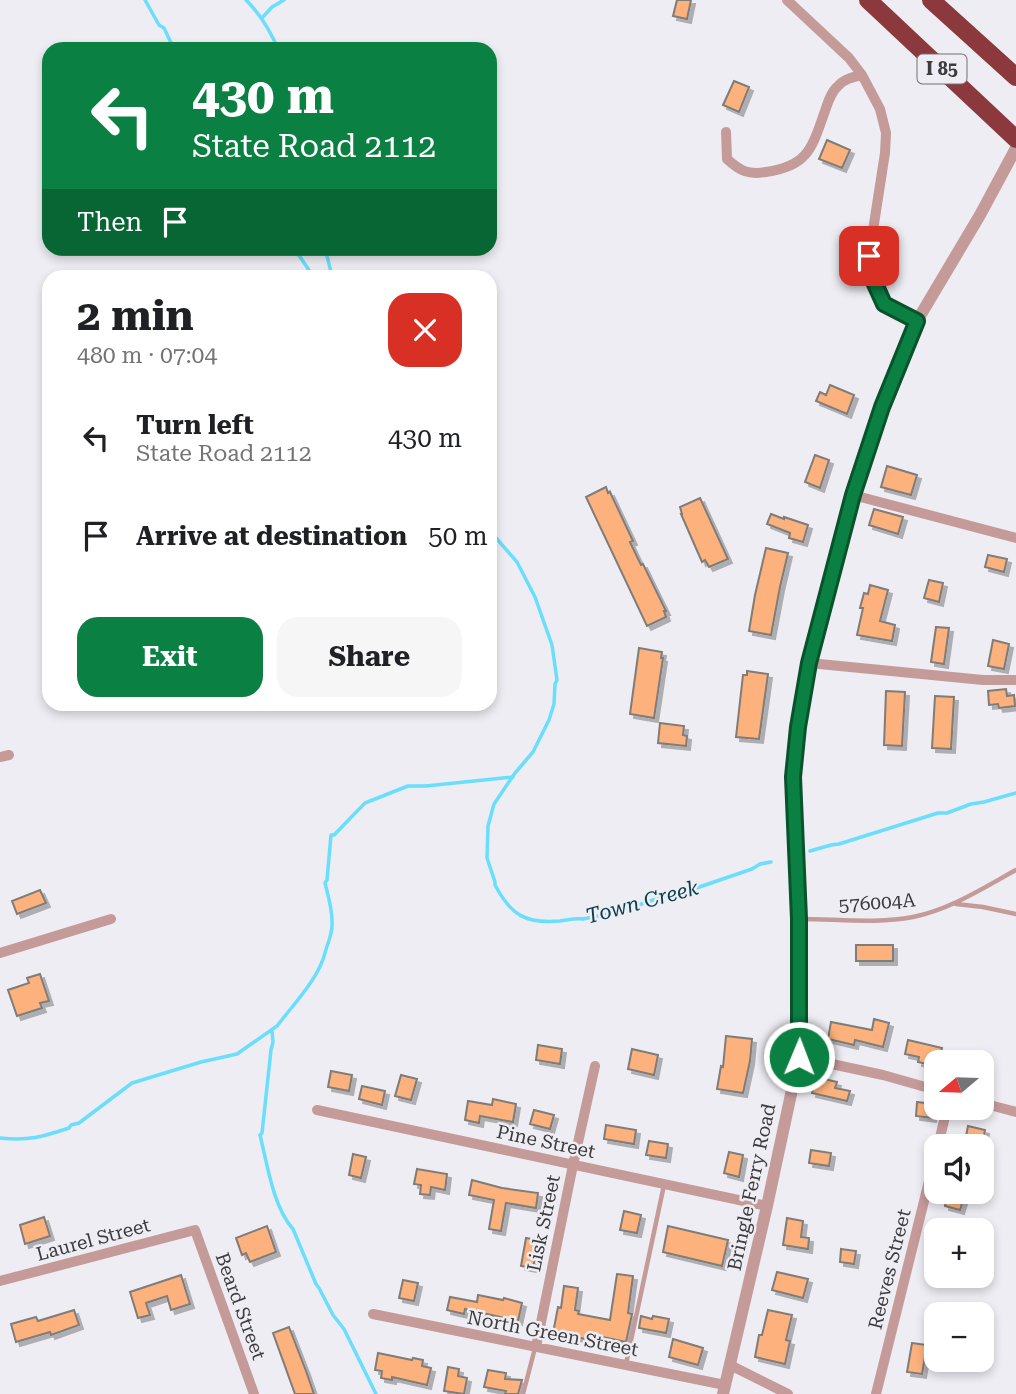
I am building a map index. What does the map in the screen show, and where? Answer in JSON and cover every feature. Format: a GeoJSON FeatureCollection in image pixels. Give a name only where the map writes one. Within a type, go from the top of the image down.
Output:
{"type":"FeatureCollection","features":[{"type":"Feature","properties":{"kind":"highway","name":"I 85"},"geometry":{"type":"LineString","coordinates":[[868,0],[1016,139]]}},
{"type":"Feature","properties":{"kind":"highway","name":"I 85"},"geometry":{"type":"LineString","coordinates":[[931,0],[1016,77]]}},
{"type":"Feature","properties":{"kind":"street"},"geometry":{"type":"LineString","coordinates":[[787,0],[849,58],[862,75],[880,109],[886,132],[882,182],[869,256],[871,275],[884,304],[917,321]]}},
{"type":"Feature","properties":{"kind":"street"},"geometry":{"type":"LineString","coordinates":[[726,132],[727,159],[738,169],[755,174],[784,170],[801,160],[811,148],[836,87],[849,78],[862,75]]}},
{"type":"Feature","properties":{"kind":"street","name":"Bringle Ferry Road"},"geometry":{"type":"LineString","coordinates":[[724,1389],[799,1057],[799,919],[793,777],[809,663],[853,495],[882,407],[917,321],[1016,148]]}},
{"type":"Feature","properties":{"kind":"street"},"geometry":{"type":"LineString","coordinates":[[853,495],[1016,538]]}},
{"type":"Feature","properties":{"kind":"street"},"geometry":{"type":"LineString","coordinates":[[809,663],[983,680],[1016,680]]}},
{"type":"Feature","properties":{"kind":"street"},"geometry":{"type":"LineString","coordinates":[[0,953],[111,919]]}},
{"type":"Feature","properties":{"kind":"street"},"geometry":{"type":"LineString","coordinates":[[799,1057],[924,1087]]}},
{"type":"Feature","properties":{"kind":"street","name":"Lisk Street"},"geometry":{"type":"LineString","coordinates":[[536,1347],[595,1066]]}},
{"type":"Feature","properties":{"kind":"street"},"geometry":{"type":"LineString","coordinates":[[994,1106],[1016,1112]]}},
{"type":"Feature","properties":{"kind":"street","name":"Pine Street"},"geometry":{"type":"LineString","coordinates":[[317,1110],[767,1206]]}},
{"type":"Feature","properties":{"kind":"street","name":"Reeves Street"},"geometry":{"type":"LineString","coordinates":[[876,1394],[924,1201]]}},
{"type":"Feature","properties":{"kind":"street","name":"Laurel Street"},"geometry":{"type":"LineString","coordinates":[[0,1281],[195,1230]]}},
{"type":"Feature","properties":{"kind":"street","name":"Beard Street"},"geometry":{"type":"LineString","coordinates":[[195,1230],[254,1394]]}},
{"type":"Feature","properties":{"kind":"street","name":"North Green Street"},"geometry":{"type":"LineString","coordinates":[[373,1314],[625,1365],[724,1389]]}},
{"type":"Feature","properties":{"kind":"street"},"geometry":{"type":"LineString","coordinates":[[730,1365],[788,1394]]}},
{"type":"Feature","properties":{"kind":"lane","name":"576004A"},"geometry":{"type":"LineString","coordinates":[[799,919],[914,917],[955,904],[1016,870]]}},
{"type":"Feature","properties":{"kind":"lane","name":"576004A"},"geometry":{"type":"LineString","coordinates":[[955,904],[983,906],[1016,914]]}},
{"type":"Feature","properties":{"kind":"lane"},"geometry":{"type":"LineString","coordinates":[[625,1365],[664,1184]]}},
{"type":"Feature","properties":{"kind":"lane"},"geometry":{"type":"LineString","coordinates":[[523,1394],[536,1347]]}},
{"type":"Feature","properties":{"kind":"building"},"geometry":{"type":"Polygon","coordinates":[[[677,0],[691,0],[687,19],[673,16],[677,0]]]}},
{"type":"Feature","properties":{"kind":"building"},"geometry":{"type":"Polygon","coordinates":[[[734,81],[749,87],[739,112],[723,105],[734,81]]]}},
{"type":"Feature","properties":{"kind":"building"},"geometry":{"type":"Polygon","coordinates":[[[827,140],[850,150],[842,168],[819,159],[827,140]]]}},
{"type":"Feature","properties":{"kind":"building"},"geometry":{"type":"Polygon","coordinates":[[[830,385],[854,395],[847,414],[816,401],[820,392],[826,395],[830,385]]]}},
{"type":"Feature","properties":{"kind":"building"},"geometry":{"type":"Polygon","coordinates":[[[815,455],[829,460],[820,488],[805,482],[815,455]]]}},
{"type":"Feature","properties":{"kind":"building"},"geometry":{"type":"Polygon","coordinates":[[[887,466],[917,475],[911,495],[881,487],[887,466]]]}},
{"type":"Feature","properties":{"kind":"building"},"geometry":{"type":"Polygon","coordinates":[[[606,487],[633,541],[630,542],[641,565],[643,564],[666,611],[666,617],[647,626],[586,497],[606,487]]]}},
{"type":"Feature","properties":{"kind":"building"},"geometry":{"type":"Polygon","coordinates":[[[700,498],[728,559],[709,567],[705,560],[702,562],[680,507],[700,498]]]}},
{"type":"Feature","properties":{"kind":"building"},"geometry":{"type":"Polygon","coordinates":[[[874,509],[903,517],[898,534],[869,525],[874,509]]]}},
{"type":"Feature","properties":{"kind":"building"},"geometry":{"type":"Polygon","coordinates":[[[771,514],[808,525],[803,542],[789,538],[790,533],[767,524],[771,514]]]}},
{"type":"Feature","properties":{"kind":"building"},"geometry":{"type":"Polygon","coordinates":[[[766,548],[788,553],[771,635],[749,631],[766,548]]]}},
{"type":"Feature","properties":{"kind":"building"},"geometry":{"type":"Polygon","coordinates":[[[988,555],[1007,559],[1004,572],[985,567],[988,555]]]}},
{"type":"Feature","properties":{"kind":"building"},"geometry":{"type":"Polygon","coordinates":[[[929,580],[943,583],[939,602],[924,598],[929,580]]]}},
{"type":"Feature","properties":{"kind":"building"},"geometry":{"type":"Polygon","coordinates":[[[870,585],[888,590],[880,621],[895,625],[892,641],[857,635],[863,608],[860,608],[864,593],[868,594],[870,585]]]}},
{"type":"Feature","properties":{"kind":"building"},"geometry":{"type":"Polygon","coordinates":[[[936,627],[949,628],[944,664],[931,662],[936,627]]]}},
{"type":"Feature","properties":{"kind":"building"},"geometry":{"type":"Polygon","coordinates":[[[993,640],[1009,644],[1004,669],[988,666],[993,640]]]}},
{"type":"Feature","properties":{"kind":"building"},"geometry":{"type":"Polygon","coordinates":[[[639,648],[662,652],[654,718],[630,714],[639,648]]]}},
{"type":"Feature","properties":{"kind":"building"},"geometry":{"type":"Polygon","coordinates":[[[747,671],[768,674],[759,739],[736,737],[743,675],[747,675],[747,671]]]}},
{"type":"Feature","properties":{"kind":"building"},"geometry":{"type":"Polygon","coordinates":[[[1006,689],[1007,696],[1014,695],[1015,706],[999,708],[998,704],[989,705],[988,691],[1006,689]]]}},
{"type":"Feature","properties":{"kind":"building"},"geometry":{"type":"Polygon","coordinates":[[[886,691],[905,692],[902,746],[884,745],[886,691]]]}},
{"type":"Feature","properties":{"kind":"building"},"geometry":{"type":"Polygon","coordinates":[[[935,696],[954,697],[951,749],[932,748],[935,696]]]}},
{"type":"Feature","properties":{"kind":"building"},"geometry":{"type":"Polygon","coordinates":[[[660,723],[684,726],[686,746],[658,743],[660,723]]]}},
{"type":"Feature","properties":{"kind":"building"},"geometry":{"type":"Polygon","coordinates":[[[40,890],[46,903],[17,914],[12,901],[40,890]]]}},
{"type":"Feature","properties":{"kind":"building"},"geometry":{"type":"Polygon","coordinates":[[[856,945],[893,945],[893,961],[856,961],[856,945]]]}},
{"type":"Feature","properties":{"kind":"building"},"geometry":{"type":"Polygon","coordinates":[[[40,974],[49,1001],[40,1003],[42,1008],[17,1016],[8,990],[29,983],[27,978],[40,974]]]}},
{"type":"Feature","properties":{"kind":"building"},"geometry":{"type":"Polygon","coordinates":[[[874,1019],[889,1023],[883,1047],[855,1040],[854,1045],[828,1039],[831,1022],[872,1030],[874,1019]]]}},
{"type":"Feature","properties":{"kind":"building"},"geometry":{"type":"Polygon","coordinates":[[[726,1036],[752,1039],[743,1093],[717,1089],[721,1066],[723,1067],[726,1036]]]}},
{"type":"Feature","properties":{"kind":"building"},"geometry":{"type":"Polygon","coordinates":[[[908,1040],[942,1048],[924,1050],[924,1063],[918,1062],[919,1057],[905,1054],[908,1040]]]}},
{"type":"Feature","properties":{"kind":"building"},"geometry":{"type":"Polygon","coordinates":[[[538,1045],[562,1049],[560,1064],[536,1060],[538,1045]]]}},
{"type":"Feature","properties":{"kind":"building"},"geometry":{"type":"Polygon","coordinates":[[[632,1049],[658,1055],[654,1075],[628,1069],[632,1049]]]}},
{"type":"Feature","properties":{"kind":"building"},"geometry":{"type":"Polygon","coordinates":[[[331,1071],[352,1075],[349,1091],[328,1087],[331,1071]]]}},
{"type":"Feature","properties":{"kind":"building"},"geometry":{"type":"Polygon","coordinates":[[[401,1075],[417,1079],[411,1100],[395,1096],[401,1075]]]}},
{"type":"Feature","properties":{"kind":"building"},"geometry":{"type":"Polygon","coordinates":[[[816,1077],[837,1082],[835,1088],[850,1091],[847,1101],[812,1093],[816,1077]]]}},
{"type":"Feature","properties":{"kind":"building"},"geometry":{"type":"Polygon","coordinates":[[[362,1086],[385,1091],[382,1105],[359,1099],[362,1086]]]}},
{"type":"Feature","properties":{"kind":"building"},"geometry":{"type":"Polygon","coordinates":[[[493,1099],[516,1104],[513,1122],[480,1116],[479,1123],[465,1120],[468,1101],[492,1105],[493,1099]]]}},
{"type":"Feature","properties":{"kind":"building"},"geometry":{"type":"Polygon","coordinates":[[[917,1102],[924,1103],[924,1117],[916,1116],[917,1102]]]}},
{"type":"Feature","properties":{"kind":"building"},"geometry":{"type":"Polygon","coordinates":[[[534,1110],[554,1115],[550,1129],[530,1124],[534,1110]]]}},
{"type":"Feature","properties":{"kind":"building"},"geometry":{"type":"Polygon","coordinates":[[[606,1125],[636,1130],[634,1144],[604,1139],[606,1125]]]}},
{"type":"Feature","properties":{"kind":"building"},"geometry":{"type":"Polygon","coordinates":[[[968,1126],[985,1130],[984,1134],[966,1134],[968,1126]]]}},
{"type":"Feature","properties":{"kind":"building"},"geometry":{"type":"Polygon","coordinates":[[[649,1141],[668,1144],[666,1158],[646,1155],[649,1141]]]}},
{"type":"Feature","properties":{"kind":"building"},"geometry":{"type":"Polygon","coordinates":[[[811,1150],[831,1153],[829,1166],[809,1163],[811,1150]]]}},
{"type":"Feature","properties":{"kind":"building"},"geometry":{"type":"Polygon","coordinates":[[[729,1152],[743,1155],[739,1177],[724,1173],[729,1152]]]}},
{"type":"Feature","properties":{"kind":"building"},"geometry":{"type":"Polygon","coordinates":[[[353,1154],[366,1157],[361,1178],[349,1175],[353,1154]]]}},
{"type":"Feature","properties":{"kind":"building"},"geometry":{"type":"Polygon","coordinates":[[[417,1169],[447,1174],[445,1190],[431,1187],[430,1195],[420,1194],[421,1185],[414,1184],[417,1169]]]}},
{"type":"Feature","properties":{"kind":"building"},"geometry":{"type":"Polygon","coordinates":[[[472,1180],[538,1193],[536,1208],[506,1203],[501,1231],[489,1229],[494,1200],[469,1195],[472,1180]]]}},
{"type":"Feature","properties":{"kind":"building"},"geometry":{"type":"Polygon","coordinates":[[[945,1204],[962,1204],[960,1210],[945,1204]]]}},
{"type":"Feature","properties":{"kind":"building"},"geometry":{"type":"Polygon","coordinates":[[[624,1211],[641,1215],[637,1233],[620,1230],[624,1211]]]}},
{"type":"Feature","properties":{"kind":"building"},"geometry":{"type":"Polygon","coordinates":[[[44,1217],[50,1236],[25,1244],[20,1225],[44,1217]]]}},
{"type":"Feature","properties":{"kind":"building"},"geometry":{"type":"Polygon","coordinates":[[[787,1218],[803,1221],[801,1237],[809,1238],[808,1249],[783,1245],[787,1218]]]}},
{"type":"Feature","properties":{"kind":"building"},"geometry":{"type":"Polygon","coordinates":[[[267,1226],[276,1252],[250,1262],[246,1253],[242,1255],[236,1238],[267,1226]]]}},
{"type":"Feature","properties":{"kind":"building"},"geometry":{"type":"Polygon","coordinates":[[[668,1226],[728,1240],[722,1266],[663,1252],[668,1226]]]}},
{"type":"Feature","properties":{"kind":"building"},"geometry":{"type":"Polygon","coordinates":[[[526,1238],[539,1240],[533,1268],[521,1266],[526,1238]]]}},
{"type":"Feature","properties":{"kind":"building"},"geometry":{"type":"Polygon","coordinates":[[[841,1249],[856,1251],[854,1264],[840,1262],[841,1249]]]}},
{"type":"Feature","properties":{"kind":"building"},"geometry":{"type":"Polygon","coordinates":[[[777,1272],[808,1279],[803,1298],[772,1290],[777,1272]]]}},
{"type":"Feature","properties":{"kind":"building"},"geometry":{"type":"Polygon","coordinates":[[[617,1274],[633,1276],[628,1313],[632,1314],[626,1342],[588,1334],[586,1339],[553,1333],[564,1286],[578,1288],[575,1310],[579,1311],[578,1314],[610,1320],[617,1274]]]}},
{"type":"Feature","properties":{"kind":"building"},"geometry":{"type":"Polygon","coordinates":[[[181,1275],[190,1304],[171,1310],[167,1296],[146,1303],[150,1315],[138,1318],[130,1292],[181,1275]]]}},
{"type":"Feature","properties":{"kind":"building"},"geometry":{"type":"Polygon","coordinates":[[[403,1280],[418,1283],[414,1301],[399,1298],[403,1280]]]}},
{"type":"Feature","properties":{"kind":"building"},"geometry":{"type":"Polygon","coordinates":[[[478,1295],[522,1303],[518,1321],[465,1309],[464,1314],[447,1310],[450,1297],[477,1302],[478,1295]]]}},
{"type":"Feature","properties":{"kind":"building"},"geometry":{"type":"Polygon","coordinates":[[[74,1310],[79,1325],[51,1335],[50,1332],[16,1342],[11,1324],[36,1317],[38,1321],[74,1310]]]}},
{"type":"Feature","properties":{"kind":"building"},"geometry":{"type":"Polygon","coordinates":[[[768,1310],[792,1315],[786,1340],[790,1341],[785,1364],[755,1357],[768,1310]]]}},
{"type":"Feature","properties":{"kind":"building"},"geometry":{"type":"Polygon","coordinates":[[[641,1316],[669,1319],[666,1333],[639,1328],[641,1316]]]}},
{"type":"Feature","properties":{"kind":"building"},"geometry":{"type":"Polygon","coordinates":[[[289,1327],[314,1394],[295,1394],[273,1333],[289,1327]]]}},
{"type":"Feature","properties":{"kind":"building"},"geometry":{"type":"Polygon","coordinates":[[[673,1339],[703,1348],[698,1365],[669,1357],[673,1339]]]}},
{"type":"Feature","properties":{"kind":"building"},"geometry":{"type":"Polygon","coordinates":[[[912,1343],[924,1345],[922,1374],[907,1372],[912,1343]]]}},
{"type":"Feature","properties":{"kind":"building"},"geometry":{"type":"Polygon","coordinates":[[[378,1353],[423,1360],[422,1366],[431,1368],[427,1385],[392,1377],[392,1380],[381,1378],[382,1371],[375,1370],[378,1353]]]}},
{"type":"Feature","properties":{"kind":"building"},"geometry":{"type":"Polygon","coordinates":[[[448,1367],[459,1369],[458,1376],[467,1378],[464,1394],[444,1391],[448,1367]]]}},
{"type":"Feature","properties":{"kind":"building"},"geometry":{"type":"Polygon","coordinates":[[[488,1370],[506,1373],[505,1379],[522,1380],[518,1394],[505,1394],[506,1391],[484,1387],[488,1370]]]}},
{"type":"Feature","properties":{"kind":"waterway","name":"Town Creek"},"geometry":{"type":"LineString","coordinates":[[145,0],[171,42]]}},
{"type":"Feature","properties":{"kind":"waterway"},"geometry":{"type":"LineString","coordinates":[[246,0],[265,23],[275,42]]}},
{"type":"Feature","properties":{"kind":"waterway"},"geometry":{"type":"LineString","coordinates":[[262,18],[272,7],[284,0]]}},
{"type":"Feature","properties":{"kind":"waterway","name":"Town Creek"},"geometry":{"type":"LineString","coordinates":[[299,256],[309,270]]}},
{"type":"Feature","properties":{"kind":"waterway"},"geometry":{"type":"LineString","coordinates":[[327,256],[330,270]]}},
{"type":"Feature","properties":{"kind":"waterway","name":"Town Creek"},"geometry":{"type":"LineString","coordinates":[[497,539],[517,562],[535,597],[552,645],[557,680],[549,720],[533,752],[494,804],[488,826],[487,858],[495,885],[507,904],[520,915],[537,921],[583,919],[676,895],[771,862]]}},
{"type":"Feature","properties":{"kind":"waterway"},"geometry":{"type":"LineString","coordinates":[[0,1138],[35,1137],[69,1128],[132,1083],[237,1054],[277,1026],[317,972],[330,937],[332,916],[325,883],[331,835],[365,803],[408,786],[513,777]]}},
{"type":"Feature","properties":{"kind":"waterway","name":"Town Creek"},"geometry":{"type":"LineString","coordinates":[[810,851],[1016,793]]}},
{"type":"Feature","properties":{"kind":"waterway"},"geometry":{"type":"LineString","coordinates":[[272,1031],[273,1042],[260,1135],[272,1184],[280,1209],[293,1229],[316,1284],[344,1329],[376,1394]]}},
{"type":"Feature","properties":{"kind":"route"},"geometry":{"type":"LineString","coordinates":[[799,1057],[799,919],[793,777],[798,727],[809,663],[853,495],[882,407],[917,321],[884,304],[871,275],[869,256]]}}]}
